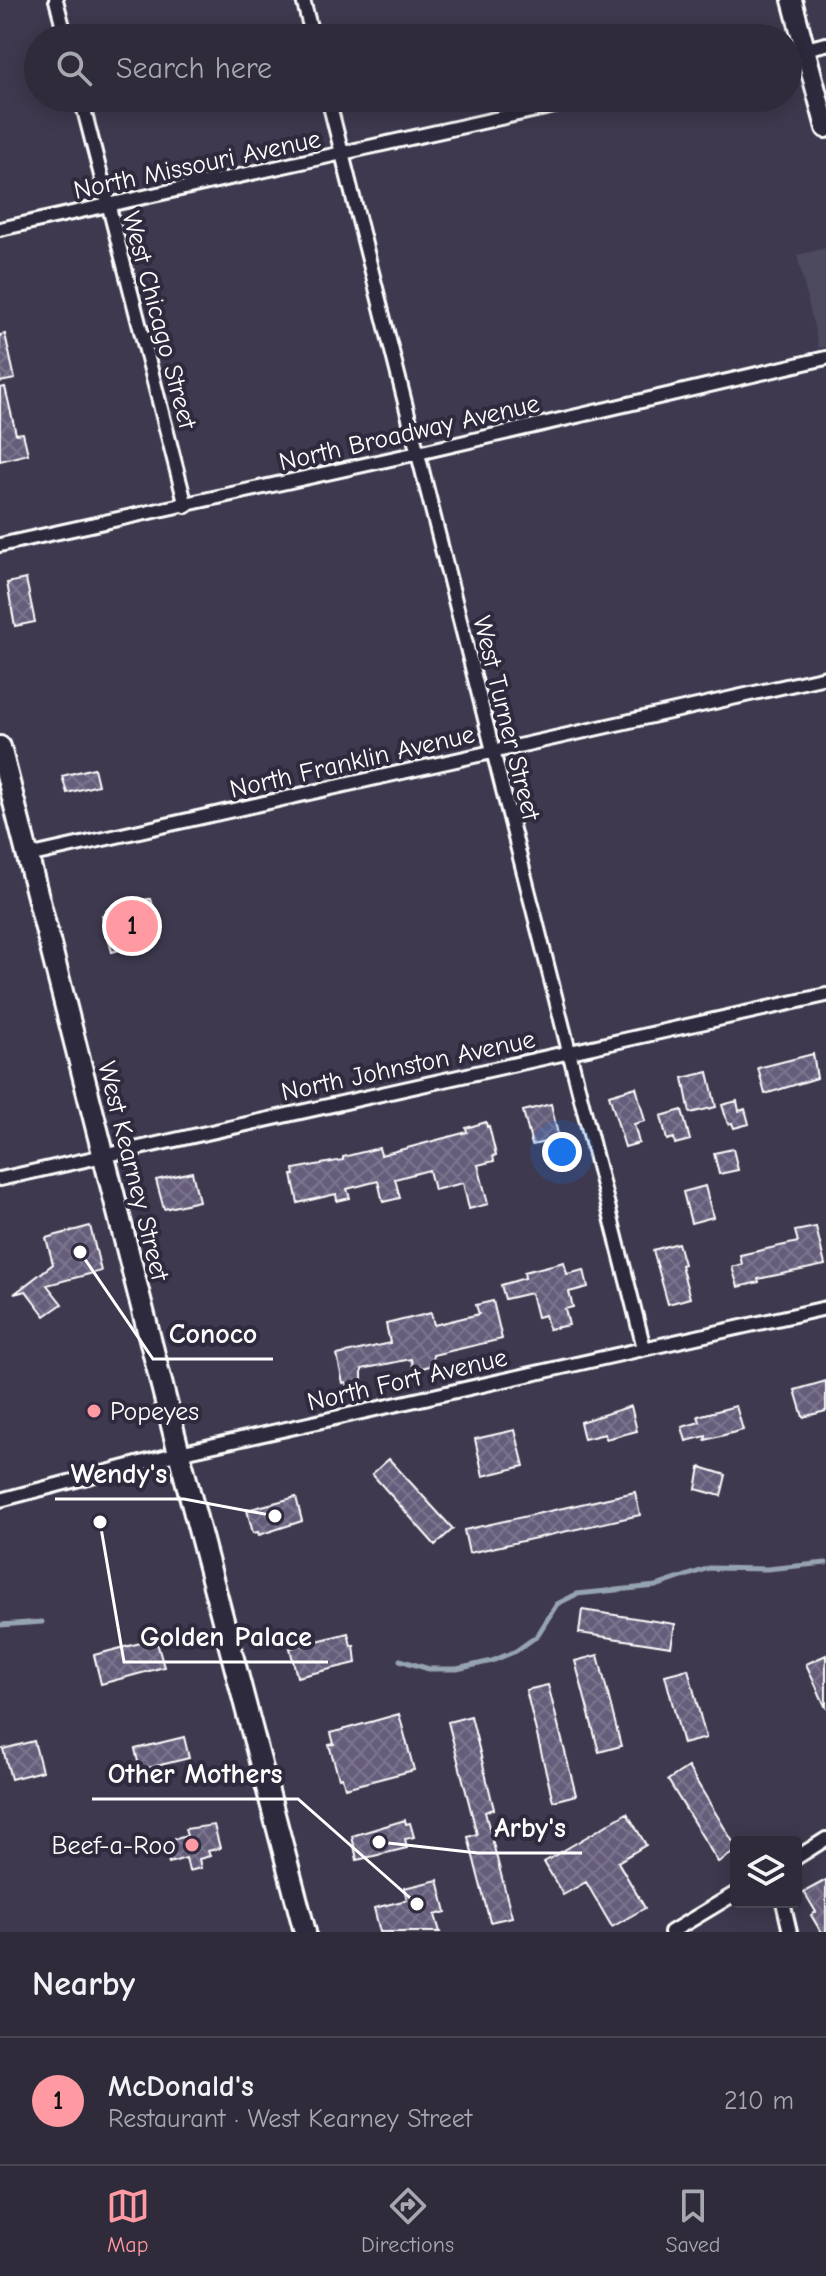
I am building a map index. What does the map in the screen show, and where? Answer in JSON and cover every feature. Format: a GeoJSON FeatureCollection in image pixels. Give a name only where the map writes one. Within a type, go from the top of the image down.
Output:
{"type":"FeatureCollection","features":[{"type":"Feature","properties":{"kind":"main road","name":"West Kearney Street"},"geometry":{"type":"LineString","coordinates":[[0,747],[179,1453],[305,1932]]}},
{"type":"Feature","properties":{"kind":"street"},"geometry":{"type":"LineString","coordinates":[[56,0],[62,24]]}},
{"type":"Feature","properties":{"kind":"street"},"geometry":{"type":"LineString","coordinates":[[303,0],[309,24]]}},
{"type":"Feature","properties":{"kind":"street"},"geometry":{"type":"LineString","coordinates":[[792,0],[794,24]]}},
{"type":"Feature","properties":{"kind":"street"},"geometry":{"type":"LineString","coordinates":[[802,50],[826,44]]}},
{"type":"Feature","properties":{"kind":"street"},"geometry":{"type":"LineString","coordinates":[[802,64],[826,128]]}},
{"type":"Feature","properties":{"kind":"street","name":"West Chicago Street"},"geometry":{"type":"LineString","coordinates":[[85,112],[186,506]]}},
{"type":"Feature","properties":{"kind":"street","name":"West Turner Street"},"geometry":{"type":"LineString","coordinates":[[332,112],[644,1348]]}},
{"type":"Feature","properties":{"kind":"street","name":"North Missouri Avenue"},"geometry":{"type":"LineString","coordinates":[[0,229],[528,112]]}},
{"type":"Feature","properties":{"kind":"street","name":"North Broadway Avenue"},"geometry":{"type":"LineString","coordinates":[[0,545],[186,506],[826,358]]}},
{"type":"Feature","properties":{"kind":"street","name":"North Franklin Avenue"},"geometry":{"type":"LineString","coordinates":[[28,856],[826,677]]}},
{"type":"Feature","properties":{"kind":"street","name":"North Johnston Avenue"},"geometry":{"type":"LineString","coordinates":[[0,1179],[826,995]]}},
{"type":"Feature","properties":{"kind":"street","name":"North Fort Avenue"},"geometry":{"type":"LineString","coordinates":[[0,1500],[179,1453],[826,1308]]}},
{"type":"Feature","properties":{"kind":"street"},"geometry":{"type":"LineString","coordinates":[[802,1854],[826,1839]]}},
{"type":"Feature","properties":{"kind":"street"},"geometry":{"type":"LineString","coordinates":[[671,1932],[730,1897]]}},
{"type":"Feature","properties":{"kind":"street"},"geometry":{"type":"LineString","coordinates":[[784,1908],[790,1932]]}},
{"type":"Feature","properties":{"kind":"shaded area"},"geometry":{"type":"Polygon","coordinates":[[[826,248],[826,347],[819,348],[797,255],[826,248]]]}},
{"type":"Feature","properties":{"kind":"building"},"geometry":{"type":"Polygon","coordinates":[[[5,334],[15,379],[0,382],[0,335],[5,334]]]}},
{"type":"Feature","properties":{"kind":"building"},"geometry":{"type":"Polygon","coordinates":[[[5,387],[16,434],[23,433],[28,454],[0,461],[0,388],[5,387]]]}},
{"type":"Feature","properties":{"kind":"building"},"geometry":{"type":"Polygon","coordinates":[[[26,579],[35,622],[15,626],[7,583],[26,579]]]}},
{"type":"Feature","properties":{"kind":"building"},"geometry":{"type":"Polygon","coordinates":[[[94,768],[98,785],[67,793],[62,776],[94,768]]]}},
{"type":"Feature","properties":{"kind":"building"},"geometry":{"type":"Polygon","coordinates":[[[151,899],[162,938],[112,952],[102,915],[107,913],[106,910],[151,899]]]}},
{"type":"Feature","properties":{"kind":"building"},"geometry":{"type":"Polygon","coordinates":[[[813,1054],[817,1078],[765,1094],[758,1068],[813,1054]]]}},
{"type":"Feature","properties":{"kind":"building"},"geometry":{"type":"Polygon","coordinates":[[[708,1072],[716,1107],[690,1113],[683,1078],[708,1072]]]}},
{"type":"Feature","properties":{"kind":"building"},"geometry":{"type":"Polygon","coordinates":[[[636,1087],[645,1121],[634,1124],[639,1143],[625,1147],[609,1095],[636,1087]]]}},
{"type":"Feature","properties":{"kind":"building"},"geometry":{"type":"Polygon","coordinates":[[[737,1101],[739,1111],[745,1109],[749,1124],[734,1128],[732,1123],[728,1124],[722,1105],[737,1101]]]}},
{"type":"Feature","properties":{"kind":"building"},"geometry":{"type":"Polygon","coordinates":[[[551,1104],[559,1139],[532,1145],[523,1111],[551,1104]]]}},
{"type":"Feature","properties":{"kind":"building"},"geometry":{"type":"Polygon","coordinates":[[[682,1110],[690,1140],[675,1144],[674,1138],[667,1140],[661,1116],[682,1110]]]}},
{"type":"Feature","properties":{"kind":"building"},"geometry":{"type":"Polygon","coordinates":[[[486,1122],[496,1155],[493,1156],[494,1161],[478,1165],[488,1204],[469,1209],[463,1183],[434,1190],[429,1170],[395,1179],[400,1198],[383,1202],[378,1181],[347,1189],[350,1198],[337,1201],[336,1194],[298,1203],[292,1175],[295,1175],[294,1169],[343,1160],[343,1157],[379,1148],[381,1155],[467,1132],[466,1128],[486,1122]]]}},
{"type":"Feature","properties":{"kind":"building"},"geometry":{"type":"Polygon","coordinates":[[[733,1149],[738,1170],[719,1174],[714,1153],[733,1149]]]}},
{"type":"Feature","properties":{"kind":"building"},"geometry":{"type":"Polygon","coordinates":[[[192,1172],[199,1201],[164,1209],[156,1180],[192,1172]]]}},
{"type":"Feature","properties":{"kind":"building"},"geometry":{"type":"Polygon","coordinates":[[[705,1186],[713,1217],[691,1223],[683,1192],[705,1186]]]}},
{"type":"Feature","properties":{"kind":"building"},"geometry":{"type":"Polygon","coordinates":[[[90,1226],[101,1271],[47,1285],[62,1304],[45,1316],[26,1291],[14,1294],[53,1264],[46,1238],[90,1226]]]}},
{"type":"Feature","properties":{"kind":"building"},"geometry":{"type":"Polygon","coordinates":[[[816,1227],[825,1265],[758,1279],[759,1282],[738,1287],[732,1267],[742,1264],[740,1255],[798,1242],[795,1231],[816,1227]]]}},
{"type":"Feature","properties":{"kind":"building"},"geometry":{"type":"Polygon","coordinates":[[[678,1243],[690,1298],[668,1304],[653,1250],[678,1243]]]}},
{"type":"Feature","properties":{"kind":"building"},"geometry":{"type":"Polygon","coordinates":[[[564,1262],[567,1274],[584,1270],[588,1287],[569,1292],[573,1307],[565,1309],[569,1325],[549,1329],[545,1315],[537,1317],[531,1293],[505,1299],[501,1285],[525,1278],[524,1272],[564,1262]]]}},
{"type":"Feature","properties":{"kind":"building"},"geometry":{"type":"Polygon","coordinates":[[[493,1301],[502,1339],[433,1355],[434,1365],[414,1370],[411,1359],[362,1369],[362,1384],[347,1388],[346,1382],[343,1383],[337,1355],[390,1343],[386,1324],[431,1313],[434,1325],[479,1314],[476,1305],[493,1301]]]}},
{"type":"Feature","properties":{"kind":"building"},"geometry":{"type":"Polygon","coordinates":[[[826,1381],[826,1411],[803,1417],[795,1390],[826,1381]]]}},
{"type":"Feature","properties":{"kind":"building"},"geometry":{"type":"Polygon","coordinates":[[[631,1406],[637,1431],[606,1439],[605,1434],[584,1439],[580,1422],[631,1406]]]}},
{"type":"Feature","properties":{"kind":"building"},"geometry":{"type":"Polygon","coordinates":[[[736,1406],[743,1430],[705,1440],[706,1436],[686,1441],[682,1427],[700,1422],[698,1416],[736,1406]]]}},
{"type":"Feature","properties":{"kind":"building"},"geometry":{"type":"Polygon","coordinates":[[[515,1430],[524,1466],[483,1476],[475,1439],[515,1430]]]}},
{"type":"Feature","properties":{"kind":"building"},"geometry":{"type":"Polygon","coordinates":[[[389,1459],[453,1529],[435,1545],[372,1474],[389,1459]]]}},
{"type":"Feature","properties":{"kind":"building"},"geometry":{"type":"Polygon","coordinates":[[[700,1467],[726,1475],[721,1496],[696,1489],[700,1467]]]}},
{"type":"Feature","properties":{"kind":"building"},"geometry":{"type":"Polygon","coordinates":[[[635,1492],[640,1515],[469,1553],[464,1530],[635,1492]]]}},
{"type":"Feature","properties":{"kind":"building"},"geometry":{"type":"Polygon","coordinates":[[[296,1497],[302,1521],[259,1535],[258,1532],[253,1533],[247,1510],[296,1497]]]}},
{"type":"Feature","properties":{"kind":"building"},"geometry":{"type":"Polygon","coordinates":[[[582,1610],[675,1624],[671,1647],[579,1633],[582,1610]]]}},
{"type":"Feature","properties":{"kind":"building"},"geometry":{"type":"Polygon","coordinates":[[[348,1633],[351,1646],[354,1645],[356,1663],[297,1677],[290,1648],[348,1633]]]}},
{"type":"Feature","properties":{"kind":"building"},"geometry":{"type":"Polygon","coordinates":[[[156,1639],[164,1667],[101,1684],[94,1655],[156,1639]]]}},
{"type":"Feature","properties":{"kind":"building"},"geometry":{"type":"Polygon","coordinates":[[[598,1655],[621,1746],[599,1752],[575,1661],[598,1655]]]}},
{"type":"Feature","properties":{"kind":"building"},"geometry":{"type":"Polygon","coordinates":[[[826,1655],[826,1708],[806,1664],[826,1655]]]}},
{"type":"Feature","properties":{"kind":"building"},"geometry":{"type":"Polygon","coordinates":[[[688,1669],[706,1738],[683,1744],[665,1675],[688,1669]]]}},
{"type":"Feature","properties":{"kind":"building"},"geometry":{"type":"Polygon","coordinates":[[[548,1685],[576,1795],[553,1801],[526,1690],[548,1685]]]}},
{"type":"Feature","properties":{"kind":"building"},"geometry":{"type":"Polygon","coordinates":[[[399,1714],[414,1770],[345,1788],[329,1745],[334,1744],[331,1733],[399,1714]]]}},
{"type":"Feature","properties":{"kind":"building"},"geometry":{"type":"Polygon","coordinates":[[[471,1716],[494,1809],[485,1812],[512,1917],[490,1922],[468,1837],[477,1834],[448,1722],[471,1716]]]}},
{"type":"Feature","properties":{"kind":"building"},"geometry":{"type":"Polygon","coordinates":[[[184,1737],[189,1758],[140,1770],[135,1749],[184,1737]]]}},
{"type":"Feature","properties":{"kind":"building"},"geometry":{"type":"Polygon","coordinates":[[[34,1741],[42,1771],[11,1779],[3,1749],[34,1741]]]}},
{"type":"Feature","properties":{"kind":"building"},"geometry":{"type":"Polygon","coordinates":[[[688,1767],[730,1837],[730,1855],[718,1862],[668,1780],[688,1767]]]}},
{"type":"Feature","properties":{"kind":"building"},"geometry":{"type":"Polygon","coordinates":[[[627,1813],[646,1845],[618,1862],[645,1908],[612,1927],[586,1882],[563,1895],[544,1862],[627,1813]]]}},
{"type":"Feature","properties":{"kind":"building"},"geometry":{"type":"Polygon","coordinates":[[[405,1820],[406,1824],[410,1823],[414,1837],[405,1839],[407,1848],[357,1860],[352,1836],[405,1820]]]}},
{"type":"Feature","properties":{"kind":"building","name":"Beef-a-Roo"},"geometry":{"type":"Polygon","coordinates":[[[214,1825],[220,1848],[208,1851],[210,1856],[199,1859],[201,1868],[189,1871],[186,1858],[169,1863],[164,1842],[187,1836],[185,1829],[214,1825]]]}},
{"type":"Feature","properties":{"kind":"building"},"geometry":{"type":"Polygon","coordinates":[[[438,1880],[446,1912],[435,1915],[440,1932],[380,1932],[374,1908],[407,1900],[404,1888],[438,1880]]]}},
{"type":"Feature","properties":{"kind":"building"},"geometry":{"type":"Polygon","coordinates":[[[826,1880],[826,1932],[821,1932],[811,1915],[816,1912],[804,1892],[826,1880]]]}},
{"type":"Feature","properties":{"kind":"waterway"},"geometry":{"type":"LineString","coordinates":[[400,1660],[429,1669],[457,1669],[492,1661],[516,1651],[537,1636],[557,1604],[577,1594],[656,1586],[709,1568],[767,1569],[826,1563]]}},
{"type":"Feature","properties":{"kind":"waterway"},"geometry":{"type":"LineString","coordinates":[[0,1625],[42,1622]]}},
{"type":"Feature","properties":{"kind":"place","name":"McDonald's"},"geometry":{"type":"Point","coordinates":[132,926]}},
{"type":"Feature","properties":{"kind":"place","name":"Conoco"},"geometry":{"type":"Point","coordinates":[80,1252]}},
{"type":"Feature","properties":{"kind":"place","name":"Popeyes"},"geometry":{"type":"Point","coordinates":[94,1411]}},
{"type":"Feature","properties":{"kind":"place","name":"Wendy's"},"geometry":{"type":"Point","coordinates":[275,1516]}},
{"type":"Feature","properties":{"kind":"place","name":"Golden Palace"},"geometry":{"type":"Point","coordinates":[100,1522]}},
{"type":"Feature","properties":{"kind":"place","name":"Arby's"},"geometry":{"type":"Point","coordinates":[379,1842]}},
{"type":"Feature","properties":{"kind":"place","name":"Beef-a-Roo"},"geometry":{"type":"Point","coordinates":[192,1845]}},
{"type":"Feature","properties":{"kind":"place","name":"Other Mothers"},"geometry":{"type":"Point","coordinates":[417,1904]}}]}
